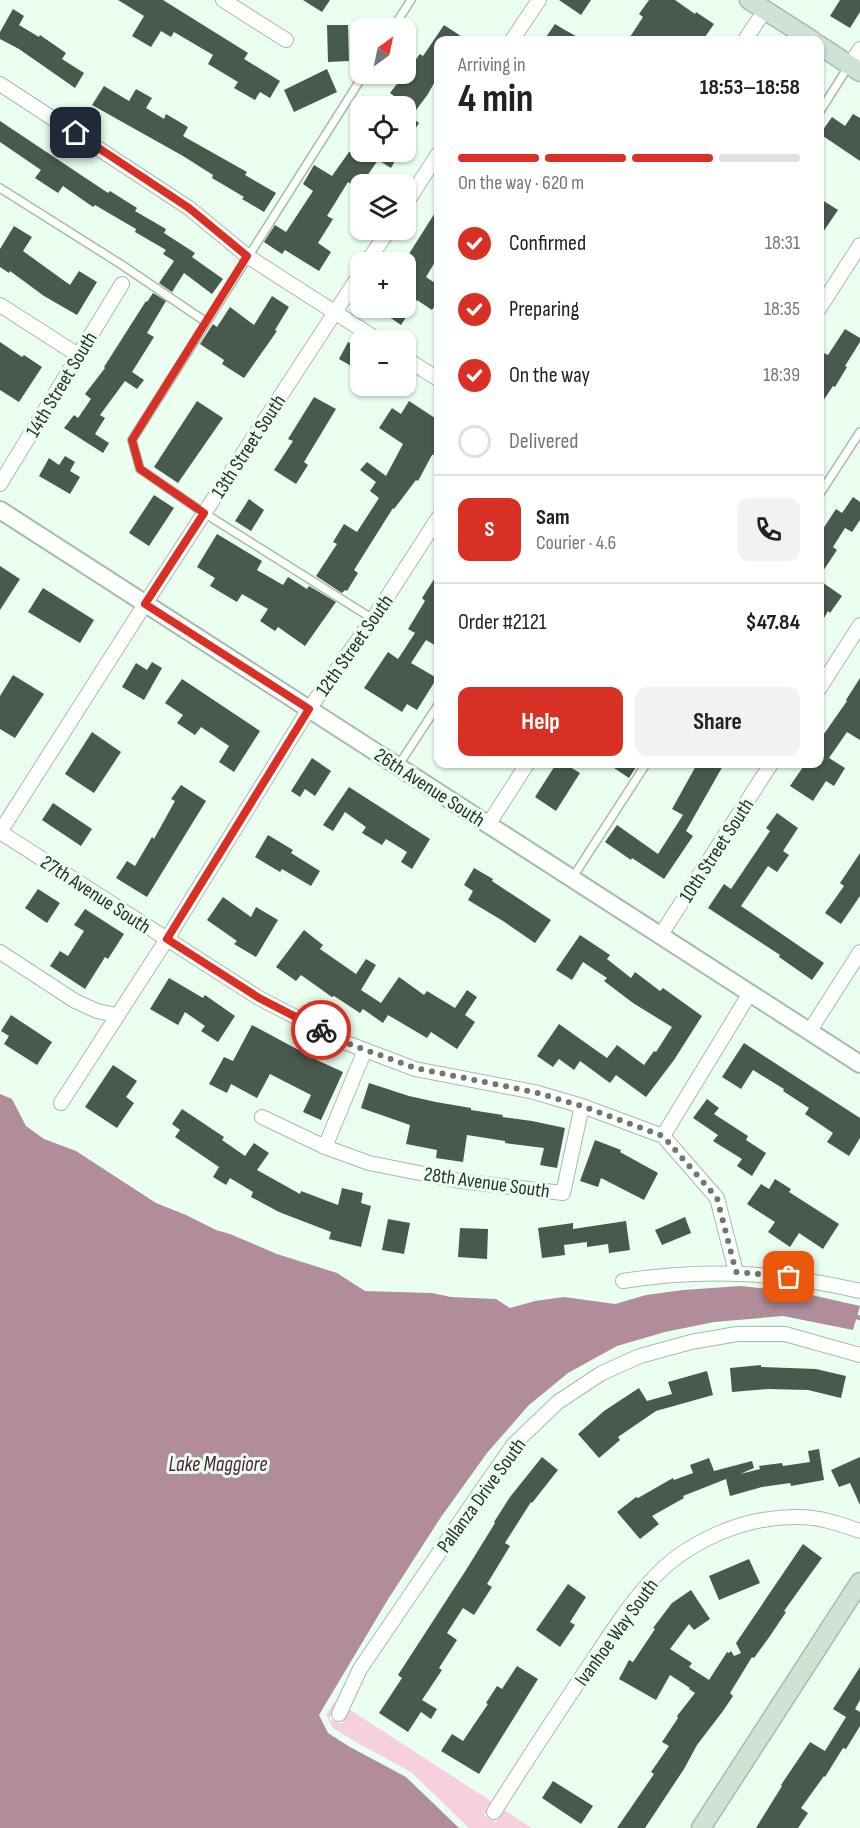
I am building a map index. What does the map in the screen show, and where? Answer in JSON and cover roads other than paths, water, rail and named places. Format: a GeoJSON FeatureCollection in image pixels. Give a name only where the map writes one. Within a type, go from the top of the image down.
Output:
{"type":"FeatureCollection","features":[{"type":"Feature","properties":{"kind":"main road"},"geometry":{"type":"LineString","coordinates":[[757,5],[806,36]]}},
{"type":"Feature","properties":{"kind":"main road"},"geometry":{"type":"LineString","coordinates":[[824,48],[855,68]]}},
{"type":"Feature","properties":{"kind":"main road"},"geometry":{"type":"LineString","coordinates":[[701,1828],[860,1582]]}},
{"type":"Feature","properties":{"kind":"street"},"geometry":{"type":"LineString","coordinates":[[224,0],[286,40]]}},
{"type":"Feature","properties":{"kind":"street"},"geometry":{"type":"LineString","coordinates":[[515,36],[538,0]]}},
{"type":"Feature","properties":{"kind":"street"},"geometry":{"type":"LineString","coordinates":[[746,36],[757,5]]}},
{"type":"Feature","properties":{"kind":"street"},"geometry":{"type":"LineString","coordinates":[[855,68],[860,49]]}},
{"type":"Feature","properties":{"kind":"street"},"geometry":{"type":"LineString","coordinates":[[0,84],[189,208],[247,256],[362,330]]}},
{"type":"Feature","properties":{"kind":"street"},"geometry":{"type":"LineString","coordinates":[[416,188],[434,160]]}},
{"type":"Feature","properties":{"kind":"street"},"geometry":{"type":"LineString","coordinates":[[824,301],[860,246]]}},
{"type":"Feature","properties":{"kind":"street","name":"14th Street South"},"geometry":{"type":"LineString","coordinates":[[0,484],[122,284]]}},
{"type":"Feature","properties":{"kind":"street","name":"13th Street South"},"geometry":{"type":"LineString","coordinates":[[0,832],[350,290]]}},
{"type":"Feature","properties":{"kind":"street"},"geometry":{"type":"LineString","coordinates":[[0,305],[78,355]]}},
{"type":"Feature","properties":{"kind":"street"},"geometry":{"type":"LineString","coordinates":[[416,365],[434,376]]}},
{"type":"Feature","properties":{"kind":"street","name":"26th Avenue South"},"geometry":{"type":"LineString","coordinates":[[0,510],[860,1064]]}},
{"type":"Feature","properties":{"kind":"street","name":"12th Street South"},"geometry":{"type":"LineString","coordinates":[[61,1103],[167,939],[309,709],[373,619],[434,524]]}},
{"type":"Feature","properties":{"kind":"street"},"geometry":{"type":"LineString","coordinates":[[824,681],[860,625]]}},
{"type":"Feature","properties":{"kind":"street"},"geometry":{"type":"LineString","coordinates":[[488,825],[524,768]]}},
{"type":"Feature","properties":{"kind":"street","name":"10th Street South"},"geometry":{"type":"LineString","coordinates":[[660,936],[768,768]]}},
{"type":"Feature","properties":{"kind":"street","name":"27th Avenue South"},"geometry":{"type":"LineString","coordinates":[[0,832],[259,998],[344,1042],[415,1068],[534,1092],[582,1106],[663,1136],[717,1198],[736,1272]]}},
{"type":"Feature","properties":{"kind":"street"},"geometry":{"type":"LineString","coordinates":[[0,952],[75,1001],[97,1011],[116,1015]]}},
{"type":"Feature","properties":{"kind":"street"},"geometry":{"type":"LineString","coordinates":[[809,1032],[860,952]]}},
{"type":"Feature","properties":{"kind":"street"},"geometry":{"type":"LineString","coordinates":[[663,1136],[750,993]]}},
{"type":"Feature","properties":{"kind":"street"},"geometry":{"type":"LineString","coordinates":[[325,1147],[365,1050]]}},
{"type":"Feature","properties":{"kind":"street","name":"28th Avenue South"},"geometry":{"type":"LineString","coordinates":[[262,1117],[325,1147],[369,1163],[460,1181],[563,1193],[582,1106]]}},
{"type":"Feature","properties":{"kind":"street"},"geometry":{"type":"LineString","coordinates":[[623,1281],[660,1275],[736,1272],[789,1277],[860,1291]]}},
{"type":"Feature","properties":{"kind":"street","name":"Pallanza Drive South"},"geometry":{"type":"LineString","coordinates":[[339,1714],[360,1669],[481,1491],[514,1444],[558,1402],[602,1373],[640,1356],[691,1342],[737,1334],[785,1334],[860,1355]]}},
{"type":"Feature","properties":{"kind":"street","name":"Ivanhoe Way South"},"geometry":{"type":"LineString","coordinates":[[494,1812],[529,1754],[624,1616],[650,1582],[674,1559],[725,1530],[758,1521],[799,1517],[835,1522],[860,1531]]}},
{"type":"Feature","properties":{"kind":"lane"},"geometry":{"type":"LineString","coordinates":[[399,18],[411,0]]}},
{"type":"Feature","properties":{"kind":"lane"},"geometry":{"type":"LineString","coordinates":[[824,107],[855,68]]}},
{"type":"Feature","properties":{"kind":"lane"},"geometry":{"type":"LineString","coordinates":[[358,84],[132,440],[140,469],[204,513],[373,619]]}},
{"type":"Feature","properties":{"kind":"lane"},"geometry":{"type":"LineString","coordinates":[[0,188],[122,265],[206,322]]}},
{"type":"Feature","properties":{"kind":"lane"},"geometry":{"type":"LineString","coordinates":[[824,487],[860,432]]}},
{"type":"Feature","properties":{"kind":"lane"},"geometry":{"type":"LineString","coordinates":[[398,766],[434,711]]}},
{"type":"Feature","properties":{"kind":"lane"},"geometry":{"type":"LineString","coordinates":[[572,879],[643,768]]}},
{"type":"Feature","properties":{"kind":"water","name":"Lake Maggiore"},"geometry":{"type":"Polygon","coordinates":[[[0,1094],[12,1099],[26,1126],[44,1139],[76,1151],[156,1203],[277,1254],[337,1273],[365,1291],[432,1293],[451,1297],[496,1299],[510,1308],[535,1301],[564,1297],[615,1304],[646,1295],[741,1286],[803,1293],[860,1306],[853,1330],[783,1316],[714,1322],[665,1332],[617,1346],[568,1373],[528,1406],[487,1453],[441,1517],[387,1601],[319,1715],[328,1733],[406,1777],[459,1828],[0,1828],[0,1094]]]}}]}
